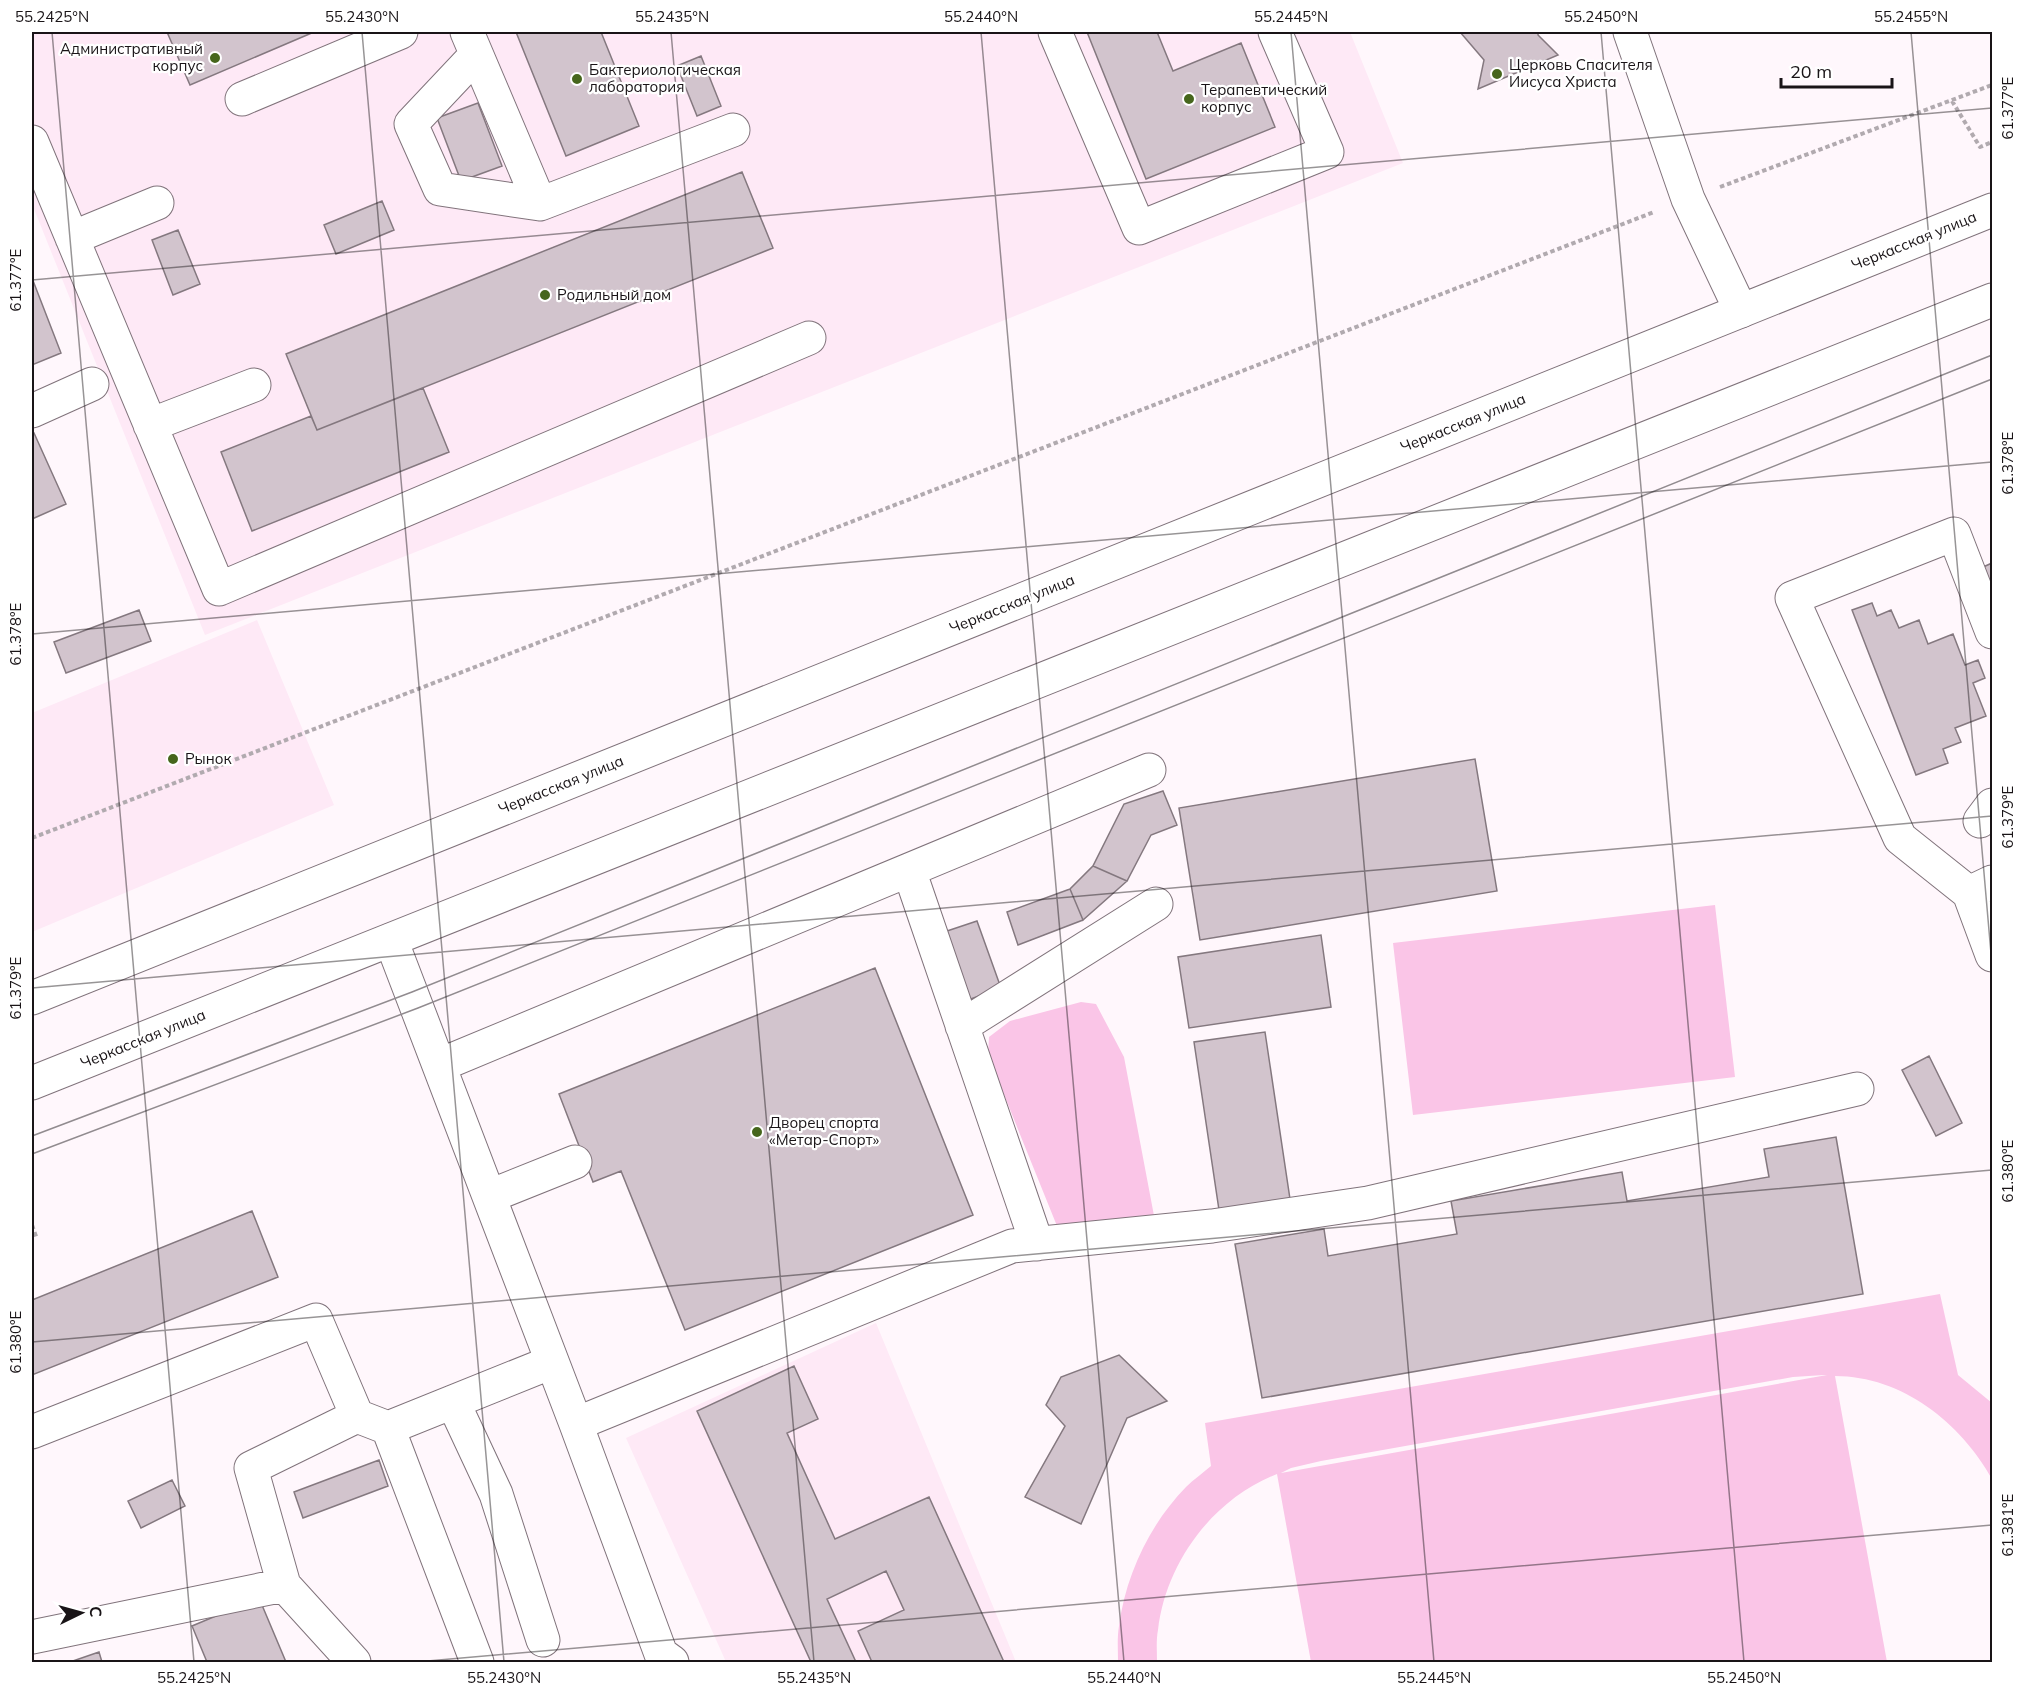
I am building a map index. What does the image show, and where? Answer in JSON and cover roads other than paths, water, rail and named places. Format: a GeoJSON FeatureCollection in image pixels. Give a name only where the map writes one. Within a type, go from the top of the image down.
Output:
{"type":"FeatureCollection","features":[{"type":"Feature","properties":{"kind":"main road"},"geometry":{"type":"LineString","coordinates":[[242,99],[401,32]]}},
{"type":"Feature","properties":{"kind":"main road"},"geometry":{"type":"LineString","coordinates":[[1055,32],[1138,228],[1327,152],[1275,32]]}},
{"type":"Feature","properties":{"kind":"main road"},"geometry":{"type":"LineString","coordinates":[[1630,32],[1688,199],[1741,311]]}},
{"type":"Feature","properties":{"kind":"main road"},"geometry":{"type":"LineString","coordinates":[[540,204],[472,44],[411,124],[440,189],[540,204],[733,130]]}},
{"type":"Feature","properties":{"kind":"main road"},"geometry":{"type":"LineString","coordinates":[[32,142],[219,589],[808,338]]}},
{"type":"Feature","properties":{"kind":"main road"},"geometry":{"type":"LineString","coordinates":[[72,238],[157,203]]}},
{"type":"Feature","properties":{"kind":"main road","name":"Черкасская улица"},"geometry":{"type":"LineString","coordinates":[[32,998],[1992,210]]}},
{"type":"Feature","properties":{"kind":"main road","name":"Черкасская улица"},"geometry":{"type":"LineString","coordinates":[[32,1083],[1992,300]]}},
{"type":"Feature","properties":{"kind":"main road"},"geometry":{"type":"LineString","coordinates":[[32,411],[92,384]]}},
{"type":"Feature","properties":{"kind":"main road"},"geometry":{"type":"LineString","coordinates":[[150,425],[254,385]]}},
{"type":"Feature","properties":{"kind":"main road"},"geometry":{"type":"LineString","coordinates":[[1992,632],[1954,534],[1792,598],[1900,838],[1981,887],[1992,955]]}},
{"type":"Feature","properties":{"kind":"main road"},"geometry":{"type":"LineString","coordinates":[[440,1065],[1149,770]]}},
{"type":"Feature","properties":{"kind":"main road"},"geometry":{"type":"LineString","coordinates":[[909,870],[1037,1244]]}},
{"type":"Feature","properties":{"kind":"main road"},"geometry":{"type":"LineString","coordinates":[[962,1026],[1156,904]]}},
{"type":"Feature","properties":{"kind":"main road"},"geometry":{"type":"LineString","coordinates":[[391,940],[490,1196],[661,1654],[672,1662]]}},
{"type":"Feature","properties":{"kind":"main road"},"geometry":{"type":"LineString","coordinates":[[576,1424],[1012,1246],[1212,1226],[1368,1203],[1857,1089]]}},
{"type":"Feature","properties":{"kind":"main road"},"geometry":{"type":"LineString","coordinates":[[490,1196],[575,1162]]}},
{"type":"Feature","properties":{"kind":"main road"},"geometry":{"type":"LineString","coordinates":[[32,1432],[316,1320],[357,1416],[388,1428],[552,1362]]}},
{"type":"Feature","properties":{"kind":"main road"},"geometry":{"type":"LineString","coordinates":[[453,1402],[496,1494],[543,1640]]}},
{"type":"Feature","properties":{"kind":"main road"},"geometry":{"type":"LineString","coordinates":[[350,1661],[284,1585],[251,1468],[357,1416]]}},
{"type":"Feature","properties":{"kind":"main road"},"geometry":{"type":"LineString","coordinates":[[388,1428],[477,1662]]}},
{"type":"Feature","properties":{"kind":"main road"},"geometry":{"type":"LineString","coordinates":[[32,1637],[284,1585]]}},
{"type":"Feature","properties":{"kind":"tram line"},"geometry":{"type":"LineString","coordinates":[[32,1136],[412,992],[1992,355]]}},
{"type":"Feature","properties":{"kind":"tram line"},"geometry":{"type":"LineString","coordinates":[[32,1154],[418,1008],[1992,379]]}},
{"type":"Feature","properties":{"kind":"place","name":"Административный корпус"},"geometry":{"type":"Point","coordinates":[215,58]}},
{"type":"Feature","properties":{"kind":"place","name":"Церковь Спасителя Иисуса Христа"},"geometry":{"type":"Point","coordinates":[1497,74]}},
{"type":"Feature","properties":{"kind":"place","name":"Бактериологическая лаборатория"},"geometry":{"type":"Point","coordinates":[577,79]}},
{"type":"Feature","properties":{"kind":"place","name":"Терапевтический корпус"},"geometry":{"type":"Point","coordinates":[1189,99]}},
{"type":"Feature","properties":{"kind":"place","name":"Родильный дом"},"geometry":{"type":"Point","coordinates":[545,295]}},
{"type":"Feature","properties":{"kind":"place","name":"Рынок"},"geometry":{"type":"Point","coordinates":[173,759]}},
{"type":"Feature","properties":{"kind":"place","name":"Дворец спорта «Метар-Спорт»"},"geometry":{"type":"Point","coordinates":[757,1132]}}]}
